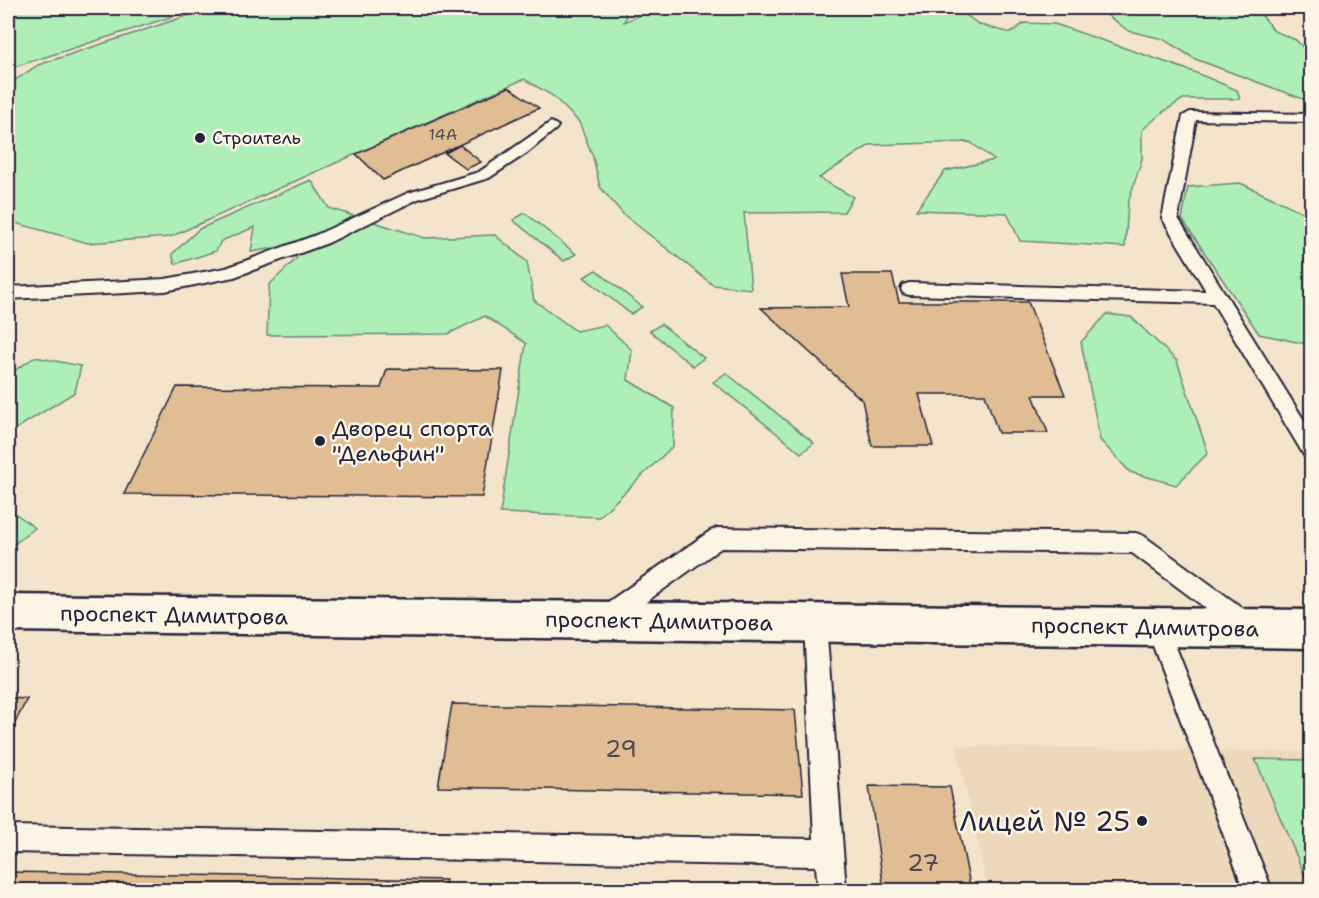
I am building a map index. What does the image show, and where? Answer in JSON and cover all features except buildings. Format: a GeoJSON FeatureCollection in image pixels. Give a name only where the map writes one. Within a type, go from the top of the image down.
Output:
{"type":"FeatureCollection","features":[{"type":"Feature","properties":{"kind":"main road","name":"проспект Димитрова"},"geometry":{"type":"LineString","coordinates":[[8,613],[1311,629]]}},
{"type":"Feature","properties":{"kind":"lane"},"geometry":{"type":"LineString","coordinates":[[1311,118],[1190,116],[1170,218],[1311,451]]}},
{"type":"Feature","properties":{"kind":"lane"},"geometry":{"type":"LineString","coordinates":[[8,293],[165,285],[228,273],[322,239],[413,196],[484,175],[522,150],[551,126]]}},
{"type":"Feature","properties":{"kind":"lane"},"geometry":{"type":"LineString","coordinates":[[909,290],[1218,297]]}},
{"type":"Feature","properties":{"kind":"lane"},"geometry":{"type":"LineString","coordinates":[[600,620],[717,538],[1136,543],[1252,628]]}},
{"type":"Feature","properties":{"kind":"lane"},"geometry":{"type":"LineString","coordinates":[[815,623],[832,891]]}},
{"type":"Feature","properties":{"kind":"lane"},"geometry":{"type":"LineString","coordinates":[[1157,627],[1258,891]]}},
{"type":"Feature","properties":{"kind":"lane"},"geometry":{"type":"LineString","coordinates":[[8,839],[828,853]]}},
{"type":"Feature","properties":{"kind":"shaded area","name":"Лицей № 25"},"geometry":{"type":"Polygon","coordinates":[[[956,746],[1311,752],[1311,890],[988,890],[956,746]]]}},
{"type":"Feature","properties":{"kind":"green space"},"geometry":{"type":"Polygon","coordinates":[[[8,8],[199,8],[8,69],[8,8]]]}},
{"type":"Feature","properties":{"kind":"green space"},"geometry":{"type":"Polygon","coordinates":[[[211,8],[624,8],[626,18],[624,22],[647,13],[666,10],[741,13],[741,8],[956,8],[980,25],[1011,33],[1024,23],[1055,24],[1194,72],[1237,90],[1240,99],[1183,99],[1142,130],[1142,159],[1128,203],[1125,247],[1020,241],[1007,213],[916,210],[945,171],[994,160],[970,142],[870,145],[819,178],[853,197],[844,212],[744,213],[751,289],[713,285],[623,214],[600,187],[593,157],[579,122],[553,96],[524,79],[170,237],[88,243],[8,221],[8,85],[38,65],[211,8]]]}},
{"type":"Feature","properties":{"kind":"green space"},"geometry":{"type":"Polygon","coordinates":[[[1097,8],[1256,8],[1274,31],[1296,40],[1308,53],[1311,63],[1311,102],[1195,59],[1163,39],[1129,31],[1097,8]]]}},
{"type":"Feature","properties":{"kind":"green space"},"geometry":{"type":"Polygon","coordinates":[[[311,180],[329,208],[425,238],[495,235],[527,262],[534,300],[576,331],[605,325],[632,350],[628,380],[674,408],[673,446],[599,517],[500,513],[526,343],[485,316],[448,334],[267,335],[269,285],[297,258],[286,246],[251,252],[255,227],[221,241],[216,251],[175,264],[172,254],[199,229],[311,180]]]}},
{"type":"Feature","properties":{"kind":"green space"},"geometry":{"type":"Polygon","coordinates":[[[1240,183],[1311,216],[1311,345],[1259,334],[1182,219],[1188,187],[1240,183]]]}},
{"type":"Feature","properties":{"kind":"green space"},"geometry":{"type":"Polygon","coordinates":[[[525,213],[576,254],[564,261],[513,220],[525,213]]]}},
{"type":"Feature","properties":{"kind":"green space"},"geometry":{"type":"Polygon","coordinates":[[[596,270],[642,307],[631,314],[584,277],[596,270]]]}},
{"type":"Feature","properties":{"kind":"green space"},"geometry":{"type":"Polygon","coordinates":[[[1107,314],[1131,317],[1177,361],[1208,453],[1176,485],[1130,472],[1100,440],[1081,342],[1107,314]]]}},
{"type":"Feature","properties":{"kind":"green space"},"geometry":{"type":"Polygon","coordinates":[[[661,324],[704,358],[693,366],[650,331],[661,324]]]}},
{"type":"Feature","properties":{"kind":"green space"},"geometry":{"type":"Polygon","coordinates":[[[35,357],[81,366],[75,392],[14,430],[8,439],[8,375],[35,357]]]}},
{"type":"Feature","properties":{"kind":"green space"},"geometry":{"type":"Polygon","coordinates":[[[726,373],[814,443],[801,453],[713,382],[726,373]]]}},
{"type":"Feature","properties":{"kind":"green space"},"geometry":{"type":"Polygon","coordinates":[[[8,508],[35,528],[8,549],[8,508]]]}},
{"type":"Feature","properties":{"kind":"green space"},"geometry":{"type":"Polygon","coordinates":[[[1255,759],[1311,760],[1311,890],[1255,759]]]}},
{"type":"Feature","properties":{"kind":"place","name":"Строитель"},"geometry":{"type":"Point","coordinates":[200,138]}},
{"type":"Feature","properties":{"kind":"place","name":"Дворец спорта \"Дельфин\""},"geometry":{"type":"Point","coordinates":[320,441]}},
{"type":"Feature","properties":{"kind":"place","name":"Лицей № 25"},"geometry":{"type":"Point","coordinates":[1142,821]}}]}
